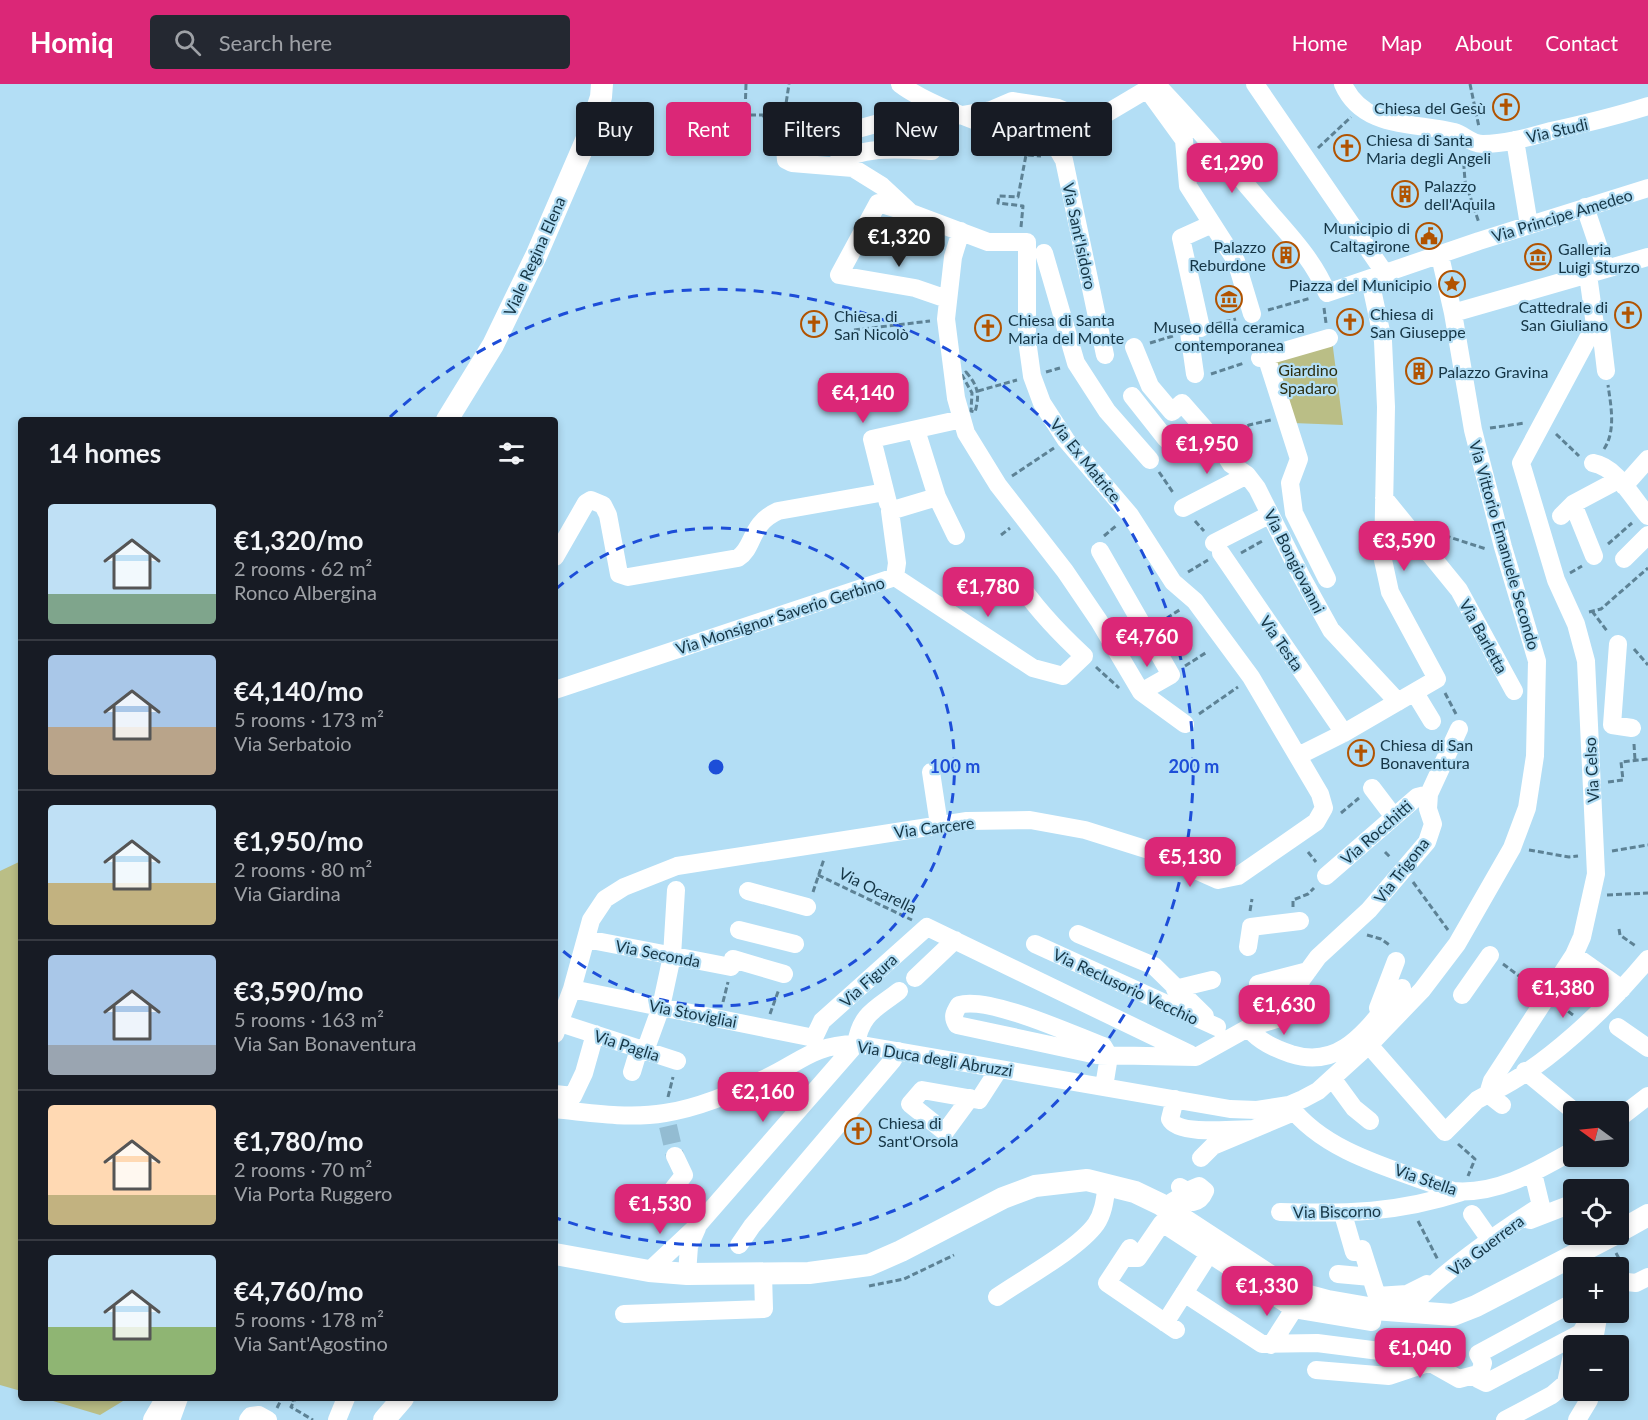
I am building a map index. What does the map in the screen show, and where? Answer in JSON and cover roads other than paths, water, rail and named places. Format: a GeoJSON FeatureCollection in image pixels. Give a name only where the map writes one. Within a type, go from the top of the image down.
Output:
{"type":"FeatureCollection","features":[{"type":"Feature","properties":{"kind":"main road","name":"Viale Regina Elena"},"geometry":{"type":"LineString","coordinates":[[449,417],[493,345],[536,256],[587,138],[601,97],[602,84]]}},
{"type":"Feature","properties":{"kind":"main road"},"geometry":{"type":"LineString","coordinates":[[558,1255],[649,1271],[687,1274],[809,1273],[868,1265],[901,1251],[1003,1198],[1035,1186],[1087,1180],[1135,1192],[1162,1211],[1302,1294],[1374,1309],[1453,1315],[1594,1245]]}},
{"type":"Feature","properties":{"kind":"main road"},"geometry":{"type":"LineString","coordinates":[[1629,1226],[1648,1215]]}},
{"type":"Feature","properties":{"kind":"main road"},"geometry":{"type":"LineString","coordinates":[[154,1420],[165,1401]]}},
{"type":"Feature","properties":{"kind":"main road"},"geometry":{"type":"LineString","coordinates":[[384,1420],[400,1401]]}},
{"type":"Feature","properties":{"kind":"street","name":"Via Sant'Isidoro"},"geometry":{"type":"LineString","coordinates":[[900,84],[913,93],[1013,134],[1048,138],[1054,143],[1064,160],[1105,355]]}},
{"type":"Feature","properties":{"kind":"street"},"geometry":{"type":"LineString","coordinates":[[1255,84],[1386,275],[1383,341],[1386,407],[1383,560],[1390,592],[1437,679],[1344,733],[1298,756]]}},
{"type":"Feature","properties":{"kind":"street","name":"Via Studi"},"geometry":{"type":"LineString","coordinates":[[1342,84],[1349,99],[1361,108],[1389,122],[1456,132],[1474,141],[1515,140],[1648,106]]}},
{"type":"Feature","properties":{"kind":"street"},"geometry":{"type":"LineString","coordinates":[[911,213],[882,186],[853,168],[792,163],[786,160],[791,147],[890,120],[939,119],[991,110],[1012,101],[1058,108],[1092,122],[1151,87],[1184,140],[1188,186],[1236,261],[1252,314]]}},
{"type":"Feature","properties":{"kind":"street","name":"Via Principe Amedeo"},"geometry":{"type":"LineString","coordinates":[[1151,87],[1207,138],[1289,234],[1319,274],[1326,299],[1481,240],[1646,188]]}},
{"type":"Feature","properties":{"kind":"street"},"geometry":{"type":"LineString","coordinates":[[1515,140],[1529,225]]}},
{"type":"Feature","properties":{"kind":"street"},"geometry":{"type":"LineString","coordinates":[[832,166],[842,159],[874,152]]}},
{"type":"Feature","properties":{"kind":"street"},"geometry":{"type":"LineString","coordinates":[[947,299],[915,288],[839,275],[878,203],[961,231],[952,257],[946,319],[952,372],[966,433],[998,485],[1065,571],[1099,621],[1137,686],[1185,724]]}},
{"type":"Feature","properties":{"kind":"street"},"geometry":{"type":"LineString","coordinates":[[1585,207],[1606,270]]}},
{"type":"Feature","properties":{"kind":"street"},"geometry":{"type":"LineString","coordinates":[[1195,374],[1195,330],[1181,238],[1212,224]]}},
{"type":"Feature","properties":{"kind":"street","name":"Via Ex Matrice"},"geometry":{"type":"LineString","coordinates":[[961,231],[988,242],[1027,242],[1027,340],[1032,376],[1042,404],[1066,440],[1130,515],[1173,582],[1195,601],[1251,677],[1298,756]]}},
{"type":"Feature","properties":{"kind":"street"},"geometry":{"type":"LineString","coordinates":[[1044,254],[1076,363],[1107,411],[1150,460]]}},
{"type":"Feature","properties":{"kind":"street","name":"Via Vittorio Emanuele Secondo"},"geometry":{"type":"LineString","coordinates":[[1292,1109],[1318,1091],[1369,1046],[1422,990],[1457,944],[1512,848],[1522,824],[1535,756],[1537,661],[1503,547],[1473,430],[1454,319],[1440,256]]}},
{"type":"Feature","properties":{"kind":"street"},"geometry":{"type":"LineString","coordinates":[[1454,319],[1482,304],[1648,257]]}},
{"type":"Feature","properties":{"kind":"street"},"geometry":{"type":"LineString","coordinates":[[1588,275],[1595,325],[1601,329],[1606,371]]}},
{"type":"Feature","properties":{"kind":"street","name":"Via Celso"},"geometry":{"type":"LineString","coordinates":[[1369,1046],[1445,1132],[1477,1100],[1488,1094],[1492,1081],[1574,956],[1582,937],[1596,874],[1586,661],[1572,616],[1556,580],[1521,463],[1529,452],[1542,420],[1595,325]]}},
{"type":"Feature","properties":{"kind":"street"},"geometry":{"type":"LineString","coordinates":[[1327,579],[1294,513],[1290,483],[1299,459],[1287,417],[1263,357],[1329,338]]}},
{"type":"Feature","properties":{"kind":"street","name":"Via Bongiovanni"},"geometry":{"type":"LineString","coordinates":[[1134,347],[1172,412],[1182,404],[1218,444],[1231,464],[1247,475],[1257,488],[1269,515],[1331,630],[1398,702]]}},
{"type":"Feature","properties":{"kind":"street"},"geometry":{"type":"LineString","coordinates":[[1107,411],[1132,396],[1158,387]]}},
{"type":"Feature","properties":{"kind":"street"},"geometry":{"type":"LineString","coordinates":[[1132,396],[1166,439]]}},
{"type":"Feature","properties":{"kind":"street"},"geometry":{"type":"LineString","coordinates":[[956,536],[937,496],[916,430],[962,419]]}},
{"type":"Feature","properties":{"kind":"street","name":"Via Monsignor Saverio Gerbino"},"geometry":{"type":"LineString","coordinates":[[558,689],[895,577],[897,563],[890,511],[872,440],[916,430]]}},
{"type":"Feature","properties":{"kind":"street"},"geometry":{"type":"LineString","coordinates":[[1594,556],[1567,510],[1621,483],[1648,459]]}},
{"type":"Feature","properties":{"kind":"street"},"geometry":{"type":"LineString","coordinates":[[1593,463],[1602,465],[1621,483],[1648,516]]}},
{"type":"Feature","properties":{"kind":"street"},"geometry":{"type":"LineString","coordinates":[[1184,508],[1247,475]]}},
{"type":"Feature","properties":{"kind":"street"},"geometry":{"type":"LineString","coordinates":[[558,552],[586,503],[591,500],[603,505],[608,514],[619,574],[628,577],[738,558],[744,554],[758,525],[778,511],[885,492]]}},
{"type":"Feature","properties":{"kind":"street"},"geometry":{"type":"LineString","coordinates":[[890,511],[937,496]]}},
{"type":"Feature","properties":{"kind":"street","name":"Via Barletta"},"geometry":{"type":"LineString","coordinates":[[1384,498],[1407,530],[1421,542],[1459,590],[1514,691]]}},
{"type":"Feature","properties":{"kind":"street","name":"Via Testa"},"geometry":{"type":"LineString","coordinates":[[1269,515],[1220,552],[1344,733]]}},
{"type":"Feature","properties":{"kind":"street"},"geometry":{"type":"LineString","coordinates":[[1624,560],[1648,535]]}},
{"type":"Feature","properties":{"kind":"street"},"geometry":{"type":"LineString","coordinates":[[1100,551],[1171,675],[1137,686]]}},
{"type":"Feature","properties":{"kind":"street"},"geometry":{"type":"LineString","coordinates":[[895,577],[1032,668],[1063,676],[1084,656],[1058,632],[1028,598],[1015,577]]}},
{"type":"Feature","properties":{"kind":"street"},"geometry":{"type":"LineString","coordinates":[[1618,644],[1612,725],[1632,728]]}},
{"type":"Feature","properties":{"kind":"street"},"geometry":{"type":"LineString","coordinates":[[1415,693],[1432,721]]}},
{"type":"Feature","properties":{"kind":"street"},"geometry":{"type":"LineString","coordinates":[[1429,794],[1459,729]]}},
{"type":"Feature","properties":{"kind":"street","name":"Via Carcere"},"geometry":{"type":"LineString","coordinates":[[559,1018],[572,989],[591,920],[605,899],[624,887],[677,866],[967,821],[1030,820],[1085,830],[1155,852],[1208,877],[1228,879],[1247,870],[1321,815],[1323,800],[1298,756]]}},
{"type":"Feature","properties":{"kind":"street"},"geometry":{"type":"LineString","coordinates":[[931,772],[939,825]]}},
{"type":"Feature","properties":{"kind":"street"},"geometry":{"type":"LineString","coordinates":[[1372,788],[1394,817]]}},
{"type":"Feature","properties":{"kind":"street","name":"Via Rocchitti"},"geometry":{"type":"LineString","coordinates":[[1326,876],[1417,797],[1429,794]]}},
{"type":"Feature","properties":{"kind":"street","name":"Via Trigona"},"geometry":{"type":"LineString","coordinates":[[1248,1028],[1286,1016],[1308,970],[1318,957],[1351,928],[1427,842],[1433,824],[1428,809],[1429,794]]}},
{"type":"Feature","properties":{"kind":"street"},"geometry":{"type":"LineString","coordinates":[[632,1072],[661,1007],[672,956],[676,890]]}},
{"type":"Feature","properties":{"kind":"street"},"geometry":{"type":"LineString","coordinates":[[747,891],[807,907]]}},
{"type":"Feature","properties":{"kind":"street"},"geometry":{"type":"LineString","coordinates":[[1248,948],[1251,927],[1297,922]]}},
{"type":"Feature","properties":{"kind":"street","name":"Via Figura"},"geometry":{"type":"LineString","coordinates":[[818,1042],[822,1022],[927,927],[955,940]]}},
{"type":"Feature","properties":{"kind":"street"},"geometry":{"type":"LineString","coordinates":[[739,930],[795,944]]}},
{"type":"Feature","properties":{"kind":"street"},"geometry":{"type":"LineString","coordinates":[[1078,934],[1154,966],[1222,1034]]}},
{"type":"Feature","properties":{"kind":"street","name":"Via Seconda"},"geometry":{"type":"LineString","coordinates":[[586,939],[784,974]]}},
{"type":"Feature","properties":{"kind":"street"},"geometry":{"type":"LineString","coordinates":[[915,978],[955,940],[1196,1057]]}},
{"type":"Feature","properties":{"kind":"street","name":"Via Reclusorio Vecchio"},"geometry":{"type":"LineString","coordinates":[[1035,944],[1222,1034]]}},
{"type":"Feature","properties":{"kind":"street"},"geometry":{"type":"LineString","coordinates":[[1502,1105],[1488,1094],[1506,1086],[1585,1023],[1622,989],[1643,954]]}},
{"type":"Feature","properties":{"kind":"street"},"geometry":{"type":"LineString","coordinates":[[1462,996],[1490,955]]}},
{"type":"Feature","properties":{"kind":"street"},"geometry":{"type":"LineString","coordinates":[[1574,956],[1622,989]]}},
{"type":"Feature","properties":{"kind":"street"},"geometry":{"type":"LineString","coordinates":[[1374,1018],[1396,961]]}},
{"type":"Feature","properties":{"kind":"street"},"geometry":{"type":"LineString","coordinates":[[1258,984],[1308,970]]}},
{"type":"Feature","properties":{"kind":"street"},"geometry":{"type":"LineString","coordinates":[[1175,989],[1212,980]]}},
{"type":"Feature","properties":{"kind":"street"},"geometry":{"type":"LineString","coordinates":[[1104,1087],[1109,1056],[1103,1046],[1003,1010],[970,1002],[959,1005],[955,1012],[954,1020],[957,1025],[1109,1056],[1196,1057],[1222,1034],[1248,1028],[1258,1039],[1274,1048],[1310,1059],[1322,1059],[1347,1047],[1402,988]]}},
{"type":"Feature","properties":{"kind":"street","name":"Via Stovigliai"},"geometry":{"type":"LineString","coordinates":[[572,989],[720,1018],[818,1042]]}},
{"type":"Feature","properties":{"kind":"street"},"geometry":{"type":"LineString","coordinates":[[649,1271],[697,1226],[856,1044],[864,1019],[899,991]]}},
{"type":"Feature","properties":{"kind":"street","name":"Via Paglia"},"geometry":{"type":"LineString","coordinates":[[559,1018],[595,1034],[677,1061]]}},
{"type":"Feature","properties":{"kind":"street"},"geometry":{"type":"LineString","coordinates":[[1618,1027],[1648,1048]]}},
{"type":"Feature","properties":{"kind":"street"},"geometry":{"type":"LineString","coordinates":[[558,1094],[573,1096],[584,1073],[595,1034]]}},
{"type":"Feature","properties":{"kind":"street","name":"Via Duca degli Abruzzi"},"geometry":{"type":"LineString","coordinates":[[558,1109],[666,1117],[764,1079],[818,1042],[856,1044],[1230,1108],[1292,1109]]}},
{"type":"Feature","properties":{"kind":"street"},"geometry":{"type":"LineString","coordinates":[[739,1245],[752,1226],[898,1051]]}},
{"type":"Feature","properties":{"kind":"street"},"geometry":{"type":"LineString","coordinates":[[970,1098],[979,1100],[999,1069]]}},
{"type":"Feature","properties":{"kind":"street"},"geometry":{"type":"LineString","coordinates":[[1526,1071],[1563,1102]]}},
{"type":"Feature","properties":{"kind":"street"},"geometry":{"type":"LineString","coordinates":[[1332,1078],[1354,1108],[1370,1121]]}},
{"type":"Feature","properties":{"kind":"street"},"geometry":{"type":"LineString","coordinates":[[1175,1099],[1170,1119],[1178,1126],[1209,1130],[1254,1129]]}},
{"type":"Feature","properties":{"kind":"street"},"geometry":{"type":"LineString","coordinates":[[1629,1111],[1647,1099]]}},
{"type":"Feature","properties":{"kind":"street"},"geometry":{"type":"LineString","coordinates":[[1200,1158],[1213,1146],[1254,1129],[1292,1109]]}},
{"type":"Feature","properties":{"kind":"street","name":"Via Stella"},"geometry":{"type":"LineString","coordinates":[[1292,1109],[1324,1139],[1443,1187],[1464,1192],[1505,1184],[1533,1173],[1563,1156]]}},
{"type":"Feature","properties":{"kind":"street"},"geometry":{"type":"LineString","coordinates":[[662,1203],[684,1175],[675,1156]]}},
{"type":"Feature","properties":{"kind":"street","name":"Via Guerrera"},"geometry":{"type":"LineString","coordinates":[[1409,1312],[1415,1302],[1445,1276],[1505,1228],[1541,1206],[1533,1173]]}},
{"type":"Feature","properties":{"kind":"street"},"geometry":{"type":"LineString","coordinates":[[997,1297],[1084,1238],[1096,1224],[1105,1205],[1107,1184]]}},
{"type":"Feature","properties":{"kind":"street"},"geometry":{"type":"LineString","coordinates":[[1180,1186],[1187,1191],[1198,1186],[1205,1191],[1197,1201],[1192,1203],[1177,1199],[1162,1211],[1107,1283],[1171,1326],[1184,1293],[1209,1254]]}},
{"type":"Feature","properties":{"kind":"street","name":"Via Biscorno"},"geometry":{"type":"LineString","coordinates":[[1280,1212],[1368,1213],[1412,1206],[1464,1192]]}},
{"type":"Feature","properties":{"kind":"street"},"geometry":{"type":"LineString","coordinates":[[1472,1214],[1494,1239],[1508,1234],[1529,1221],[1563,1208]]}},
{"type":"Feature","properties":{"kind":"street"},"geometry":{"type":"LineString","coordinates":[[1162,1211],[1209,1254],[1294,1309],[1372,1322],[1374,1309]]}},
{"type":"Feature","properties":{"kind":"street"},"geometry":{"type":"LineString","coordinates":[[1342,1214],[1354,1252],[1362,1249],[1377,1296],[1407,1294],[1445,1276]]}},
{"type":"Feature","properties":{"kind":"street"},"geometry":{"type":"LineString","coordinates":[[687,1274],[689,1246],[697,1226]]}},
{"type":"Feature","properties":{"kind":"street"},"geometry":{"type":"LineString","coordinates":[[624,1314],[764,1309],[763,1274]]}},
{"type":"Feature","properties":{"kind":"street"},"geometry":{"type":"LineString","coordinates":[[1338,1274],[1371,1277]]}},
{"type":"Feature","properties":{"kind":"street"},"geometry":{"type":"LineString","coordinates":[[1629,1281],[1636,1282],[1648,1277]]}},
{"type":"Feature","properties":{"kind":"street"},"geometry":{"type":"LineString","coordinates":[[1184,1293],[1262,1344],[1302,1342],[1424,1359]]}},
{"type":"Feature","properties":{"kind":"street"},"geometry":{"type":"LineString","coordinates":[[1563,1308],[1478,1354],[1483,1363],[1478,1374],[1480,1382],[1486,1383],[1563,1350]]}},
{"type":"Feature","properties":{"kind":"street"},"geometry":{"type":"LineString","coordinates":[[1271,1345],[1294,1309]]}},
{"type":"Feature","properties":{"kind":"street"},"geometry":{"type":"LineString","coordinates":[[1405,1343],[1424,1359],[1459,1379],[1478,1374]]}},
{"type":"Feature","properties":{"kind":"street"},"geometry":{"type":"LineString","coordinates":[[1316,1370],[1389,1376],[1424,1359]]}},
{"type":"Feature","properties":{"kind":"street"},"geometry":{"type":"LineString","coordinates":[[1505,1420],[1552,1395],[1563,1386]]}},
{"type":"Feature","properties":{"kind":"street"},"geometry":{"type":"LineString","coordinates":[[171,1420],[178,1401]]}},
{"type":"Feature","properties":{"kind":"street"},"geometry":{"type":"LineString","coordinates":[[337,1420],[345,1401]]}},
{"type":"Feature","properties":{"kind":"street"},"geometry":{"type":"LineString","coordinates":[[1577,1420],[1589,1401]]}},
{"type":"Feature","properties":{"kind":"street"},"geometry":{"type":"LineString","coordinates":[[248,1420],[251,1416],[259,1414],[268,1420]]}},
{"type":"Feature","properties":{"kind":"tunnel"},"geometry":{"type":"LineString","coordinates":[[668,1126],[675,1156]]}},
{"type":"Feature","properties":{"kind":"place","name":"Chiesa del Gesù"},"geometry":{"type":"Point","coordinates":[1506,107]}},
{"type":"Feature","properties":{"kind":"place","name":"Chiesa di Santa Maria degli Angeli"},"geometry":{"type":"Point","coordinates":[1347,148]}},
{"type":"Feature","properties":{"kind":"place","name":"Palazzo dell'Aquila"},"geometry":{"type":"Point","coordinates":[1405,194]}},
{"type":"Feature","properties":{"kind":"place","name":"Municipio di Caltagirone"},"geometry":{"type":"Point","coordinates":[1429,236]}},
{"type":"Feature","properties":{"kind":"place","name":"Palazzo Reburdone"},"geometry":{"type":"Point","coordinates":[1286,255]}},
{"type":"Feature","properties":{"kind":"place","name":"Galleria Luigi Sturzo"},"geometry":{"type":"Point","coordinates":[1538,257]}},
{"type":"Feature","properties":{"kind":"place","name":"Piazza del Municipio"},"geometry":{"type":"Point","coordinates":[1452,284]}},
{"type":"Feature","properties":{"kind":"place","name":"Museo della ceramica contemporanea"},"geometry":{"type":"Point","coordinates":[1229,299]}},
{"type":"Feature","properties":{"kind":"place","name":"Cattedrale di San Giuliano"},"geometry":{"type":"Point","coordinates":[1628,315]}},
{"type":"Feature","properties":{"kind":"place","name":"Chiesa di San Giuseppe"},"geometry":{"type":"Point","coordinates":[1350,322]}},
{"type":"Feature","properties":{"kind":"place","name":"Chiesa di San Nicolò"},"geometry":{"type":"Point","coordinates":[814,324]}},
{"type":"Feature","properties":{"kind":"place","name":"Chiesa di Santa Maria del Monte"},"geometry":{"type":"Point","coordinates":[988,328]}},
{"type":"Feature","properties":{"kind":"place","name":"Palazzo Gravina"},"geometry":{"type":"Point","coordinates":[1419,371]}},
{"type":"Feature","properties":{"kind":"place","name":"Chiesa di San Bonaventura"},"geometry":{"type":"Point","coordinates":[1361,753]}},
{"type":"Feature","properties":{"kind":"place","name":"Chiesa di Sant'Orsola"},"geometry":{"type":"Point","coordinates":[858,1131]}},
{"type":"Feature","properties":{"kind":"park label","name":"Giardino Spadaro"},"geometry":{"type":"Point","coordinates":[1308,378]}}]}
